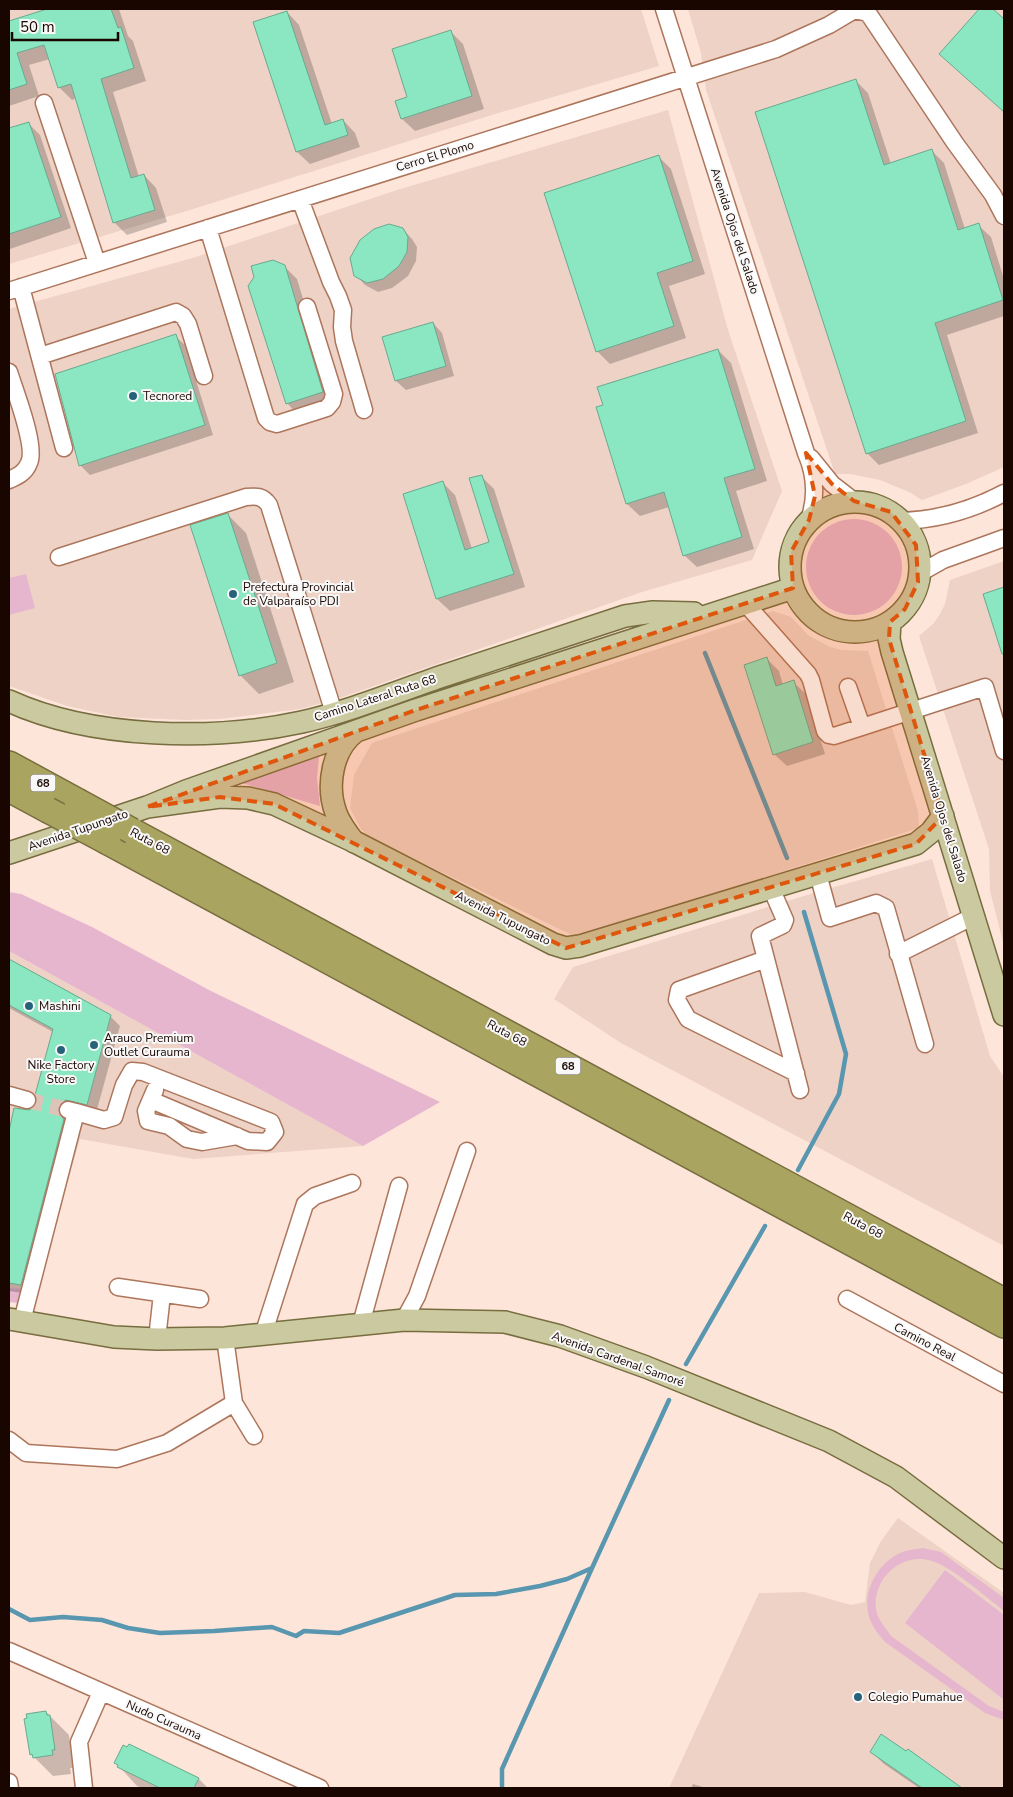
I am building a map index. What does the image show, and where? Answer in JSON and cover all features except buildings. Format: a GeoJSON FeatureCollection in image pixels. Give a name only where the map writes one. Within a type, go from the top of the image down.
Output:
{"type":"FeatureCollection","features":[{"type":"Feature","properties":{"kind":"highway","name":"Ruta 68"},"geometry":{"type":"LineString","coordinates":[[9,764],[1004,1301]]}},
{"type":"Feature","properties":{"kind":"highway","name":"Ruta 68"},"geometry":{"type":"LineString","coordinates":[[9,789],[1004,1325]]}},
{"type":"Feature","properties":{"kind":"main road","name":"Avenida Ojos del Salado"},"geometry":{"type":"LineString","coordinates":[[854,501],[880,506],[901,521],[910,532],[916,544],[920,558],[920,573],[911,601],[898,616],[880,627],[862,632],[845,632],[822,624],[804,609],[793,588],[790,576],[791,552],[801,530],[809,520],[830,506],[854,501]]}},
{"type":"Feature","properties":{"kind":"main road","name":"Avenida Tupungato"},"geometry":{"type":"LineString","coordinates":[[9,853],[146,807],[357,730],[793,588]]}},
{"type":"Feature","properties":{"kind":"main road","name":"Avenida Tupungato"},"geometry":{"type":"LineString","coordinates":[[446,675],[625,616],[654,612],[691,614],[722,611]]}},
{"type":"Feature","properties":{"kind":"main road","name":"Avenida Ojos del Salado"},"geometry":{"type":"LineString","coordinates":[[890,622],[889,639],[910,712],[1004,1015]]}},
{"type":"Feature","properties":{"kind":"main road","name":"Camino Lateral Ruta 68"},"geometry":{"type":"LineString","coordinates":[[9,701],[49,715],[78,722],[131,731],[202,734],[261,729],[302,722],[446,675]]}},
{"type":"Feature","properties":{"kind":"main road"},"geometry":{"type":"LineString","coordinates":[[354,842],[336,812],[331,788],[334,766],[338,755],[350,736],[357,730]]}},
{"type":"Feature","properties":{"kind":"main road","name":"Avenida Tupungato"},"geometry":{"type":"LineString","coordinates":[[146,807],[206,798],[248,798],[274,804],[354,842],[553,944],[566,948],[580,946],[916,844],[931,832],[943,816]]}},
{"type":"Feature","properties":{"kind":"main road","name":"Avenida Cardenal Samoré"},"geometry":{"type":"LineString","coordinates":[[15,1320],[114,1337],[157,1339],[225,1338],[404,1320],[505,1322],[560,1336],[829,1441],[896,1477],[1004,1558]]}},
{"type":"Feature","properties":{"kind":"street","name":"Avenida Ojos del Salado"},"geometry":{"type":"LineString","coordinates":[[664,9],[812,467],[815,496],[814,507],[809,520]]}},
{"type":"Feature","properties":{"kind":"street","name":"Cerro El Plomo"},"geometry":{"type":"LineString","coordinates":[[15,289],[776,49],[803,38],[855,9]]}},
{"type":"Feature","properties":{"kind":"street"},"geometry":{"type":"LineString","coordinates":[[855,9],[868,13],[954,143],[993,195],[1004,216]]}},
{"type":"Feature","properties":{"kind":"street"},"geometry":{"type":"LineString","coordinates":[[44,103],[97,263]]}},
{"type":"Feature","properties":{"kind":"street"},"geometry":{"type":"LineString","coordinates":[[300,199],[343,310],[342,327],[344,341],[364,410]]}},
{"type":"Feature","properties":{"kind":"street"},"geometry":{"type":"LineString","coordinates":[[208,228],[266,418],[270,422],[277,424],[326,408],[332,402],[334,394],[307,307]]}},
{"type":"Feature","properties":{"kind":"street"},"geometry":{"type":"LineString","coordinates":[[15,289],[40,356],[64,448]]}},
{"type":"Feature","properties":{"kind":"street"},"geometry":{"type":"LineString","coordinates":[[40,356],[176,312],[183,316],[188,324],[204,376]]}},
{"type":"Feature","properties":{"kind":"street"},"geometry":{"type":"LineString","coordinates":[[9,372],[32,449],[30,462],[22,474],[9,480]]}},
{"type":"Feature","properties":{"kind":"street","name":"Avenida Ojos del Salado"},"geometry":{"type":"LineString","coordinates":[[806,453],[832,484],[854,501]]}},
{"type":"Feature","properties":{"kind":"street"},"geometry":{"type":"LineString","coordinates":[[901,521],[924,520],[962,511],[1004,493]]}},
{"type":"Feature","properties":{"kind":"street"},"geometry":{"type":"LineString","coordinates":[[60,557],[246,497],[260,496],[269,505],[334,713]]}},
{"type":"Feature","properties":{"kind":"street"},"geometry":{"type":"LineString","coordinates":[[920,573],[943,560],[1004,538]]}},
{"type":"Feature","properties":{"kind":"street"},"geometry":{"type":"LineString","coordinates":[[745,603],[812,680],[825,731],[828,735],[834,736],[985,687],[1004,751]]}},
{"type":"Feature","properties":{"kind":"street"},"geometry":{"type":"LineString","coordinates":[[848,687],[862,727]]}},
{"type":"Feature","properties":{"kind":"street"},"geometry":{"type":"LineString","coordinates":[[818,874],[830,918],[876,903],[886,908],[925,1044]]}},
{"type":"Feature","properties":{"kind":"street"},"geometry":{"type":"LineString","coordinates":[[771,888],[785,920],[783,925],[760,936],[800,1090]]}},
{"type":"Feature","properties":{"kind":"street"},"geometry":{"type":"LineString","coordinates":[[898,954],[974,916]]}},
{"type":"Feature","properties":{"kind":"street"},"geometry":{"type":"LineString","coordinates":[[766,959],[679,990],[677,1000],[688,1019],[796,1073]]}},
{"type":"Feature","properties":{"kind":"street"},"geometry":{"type":"LineString","coordinates":[[15,1320],[72,1111],[104,1120],[114,1117],[124,1085],[132,1071],[143,1072],[160,1078],[271,1122],[275,1132],[268,1142],[248,1141],[151,1100],[160,1078]]}},
{"type":"Feature","properties":{"kind":"street"},"geometry":{"type":"LineString","coordinates":[[9,1095],[27,1100]]}},
{"type":"Feature","properties":{"kind":"street"},"geometry":{"type":"LineString","coordinates":[[404,1320],[416,1296],[467,1151]]}},
{"type":"Feature","properties":{"kind":"street"},"geometry":{"type":"LineString","coordinates":[[263,1335],[305,1204],[315,1196],[352,1183]]}},
{"type":"Feature","properties":{"kind":"street"},"geometry":{"type":"LineString","coordinates":[[361,1324],[399,1186]]}},
{"type":"Feature","properties":{"kind":"street"},"geometry":{"type":"LineString","coordinates":[[118,1287],[200,1299]]}},
{"type":"Feature","properties":{"kind":"street"},"geometry":{"type":"LineString","coordinates":[[157,1339],[162,1294]]}},
{"type":"Feature","properties":{"kind":"street","name":"Camino Real"},"geometry":{"type":"LineString","coordinates":[[847,1299],[1004,1384]]}},
{"type":"Feature","properties":{"kind":"street"},"geometry":{"type":"LineString","coordinates":[[225,1338],[234,1403],[254,1436]]}},
{"type":"Feature","properties":{"kind":"street"},"geometry":{"type":"LineString","coordinates":[[9,1440],[26,1453],[117,1459],[167,1443],[234,1403]]}},
{"type":"Feature","properties":{"kind":"street","name":"Nudo Curauma"},"geometry":{"type":"LineString","coordinates":[[9,1651],[320,1788]]}},
{"type":"Feature","properties":{"kind":"street"},"geometry":{"type":"LineString","coordinates":[[84,1788],[79,1742],[101,1692]]}},
{"type":"Feature","properties":{"kind":"street"},"geometry":{"type":"LineString","coordinates":[[9,1782],[10,1788]]}},
{"type":"Feature","properties":{"kind":"highlighted area"},"geometry":{"type":"Polygon","coordinates":[[[806,453],[832,484],[854,501],[891,512],[916,545],[918,582],[905,609],[890,622],[889,639],[943,816],[916,844],[566,948],[274,804],[220,797],[147,807],[416,710],[793,588],[791,552],[809,520],[815,496],[806,453]]]}},
{"type":"Feature","properties":{"kind":"shaded area"},"geometry":{"type":"Polygon","coordinates":[[[9,9],[641,9],[659,66],[495,114],[190,210],[9,264],[9,9]]]}},
{"type":"Feature","properties":{"kind":"shaded area"},"geometry":{"type":"Polygon","coordinates":[[[688,9],[1004,9],[1004,467],[966,484],[922,500],[909,492],[880,480],[850,474],[835,474],[706,90],[701,53],[688,9]]]}},
{"type":"Feature","properties":{"kind":"shaded area"},"geometry":{"type":"Polygon","coordinates":[[[668,110],[728,330],[782,491],[752,560],[642,592],[340,698],[301,709],[219,719],[185,720],[118,717],[67,706],[9,686],[9,309],[196,257],[397,190],[668,110]]]}},
{"type":"Feature","properties":{"kind":"shaded area"},"geometry":{"type":"Polygon","coordinates":[[[854,519],[872,522],[888,533],[899,549],[902,567],[899,585],[888,601],[872,612],[854,615],[836,612],[820,601],[809,585],[806,567],[809,549],[820,533],[836,522],[854,519]]]}},
{"type":"Feature","properties":{"kind":"shaded area"},"geometry":{"type":"Polygon","coordinates":[[[1004,561],[1004,946],[990,891],[989,849],[919,636],[934,623],[940,614],[945,604],[950,580],[1004,561]]]}},
{"type":"Feature","properties":{"kind":"shaded area"},"geometry":{"type":"Polygon","coordinates":[[[26,574],[35,608],[9,615],[9,578],[26,574]]]}},
{"type":"Feature","properties":{"kind":"shaded area"},"geometry":{"type":"Polygon","coordinates":[[[773,611],[791,617],[808,635],[830,647],[842,650],[868,651],[918,811],[919,828],[576,937],[369,837],[361,829],[350,808],[354,775],[372,743],[773,611]]]}},
{"type":"Feature","properties":{"kind":"shaded area"},"geometry":{"type":"Polygon","coordinates":[[[319,757],[317,778],[320,806],[242,783],[319,757]]]}},
{"type":"Feature","properties":{"kind":"shaded area"},"geometry":{"type":"Polygon","coordinates":[[[932,859],[990,1056],[1004,1077],[1004,1246],[621,1043],[554,999],[573,967],[807,895],[932,859]]]}},
{"type":"Feature","properties":{"kind":"shaded area"},"geometry":{"type":"Polygon","coordinates":[[[9,892],[21,894],[92,927],[211,991],[440,1102],[363,1146],[9,951],[9,892]]]}},
{"type":"Feature","properties":{"kind":"shaded area","name":"Arauco Premium Outlet Curauma"},"geometry":{"type":"Polygon","coordinates":[[[9,951],[363,1146],[193,1159],[80,1139],[36,1291],[9,1288],[9,951]]]}},
{"type":"Feature","properties":{"kind":"shaded area"},"geometry":{"type":"Polygon","coordinates":[[[9,1288],[23,1289],[19,1303],[9,1302],[9,1288]]]}},
{"type":"Feature","properties":{"kind":"shaded area","name":"Colegio Pumahue"},"geometry":{"type":"Polygon","coordinates":[[[898,1518],[1004,1593],[1004,1788],[669,1788],[759,1593],[805,1592],[851,1605],[865,1602],[870,1563],[881,1541],[898,1518]]]}},
{"type":"Feature","properties":{"kind":"shaded area"},"geometry":{"type":"Polygon","coordinates":[[[923,1548],[941,1552],[1004,1598],[1004,1611],[949,1569],[932,1561],[921,1559],[910,1560],[900,1564],[884,1578],[876,1598],[878,1616],[891,1636],[989,1706],[1004,1712],[1004,1720],[985,1713],[885,1642],[873,1626],[867,1605],[871,1584],[876,1575],[883,1566],[900,1553],[923,1548]]]}},
{"type":"Feature","properties":{"kind":"shaded area"},"geometry":{"type":"Polygon","coordinates":[[[945,1570],[1004,1615],[1003,1699],[905,1623],[945,1570]]]}},
{"type":"Feature","properties":{"kind":"waterway"},"geometry":{"type":"LineString","coordinates":[[705,653],[787,858]]}},
{"type":"Feature","properties":{"kind":"waterway"},"geometry":{"type":"LineString","coordinates":[[798,1170],[839,1094],[846,1054],[804,912]]}},
{"type":"Feature","properties":{"kind":"waterway"},"geometry":{"type":"LineString","coordinates":[[686,1364],[765,1226]]}},
{"type":"Feature","properties":{"kind":"waterway"},"geometry":{"type":"LineString","coordinates":[[502,1788],[502,1769],[669,1400]]}},
{"type":"Feature","properties":{"kind":"waterway"},"geometry":{"type":"LineString","coordinates":[[9,1609],[30,1620],[63,1617],[102,1620],[128,1628],[160,1633],[272,1627],[296,1636],[304,1631],[339,1633],[455,1595],[496,1594],[540,1586],[567,1579],[592,1568]]}},
{"type":"Feature","properties":{"kind":"tunnel"},"geometry":{"type":"LineString","coordinates":[[27,1100],[68,1110]]}},
{"type":"Feature","properties":{"kind":"place","name":"Tecnored"},"geometry":{"type":"Point","coordinates":[133,396]}},
{"type":"Feature","properties":{"kind":"place","name":"Prefectura Provincial de Valparaíso PDI"},"geometry":{"type":"Point","coordinates":[233,594]}},
{"type":"Feature","properties":{"kind":"place","name":"Mashini"},"geometry":{"type":"Point","coordinates":[29,1006]}},
{"type":"Feature","properties":{"kind":"place","name":"Arauco Premium Outlet Curauma"},"geometry":{"type":"Point","coordinates":[94,1045]}},
{"type":"Feature","properties":{"kind":"place","name":"Nike Factory Store"},"geometry":{"type":"Point","coordinates":[61,1050]}},
{"type":"Feature","properties":{"kind":"place","name":"Colegio Pumahue"},"geometry":{"type":"Point","coordinates":[858,1697]}}]}
